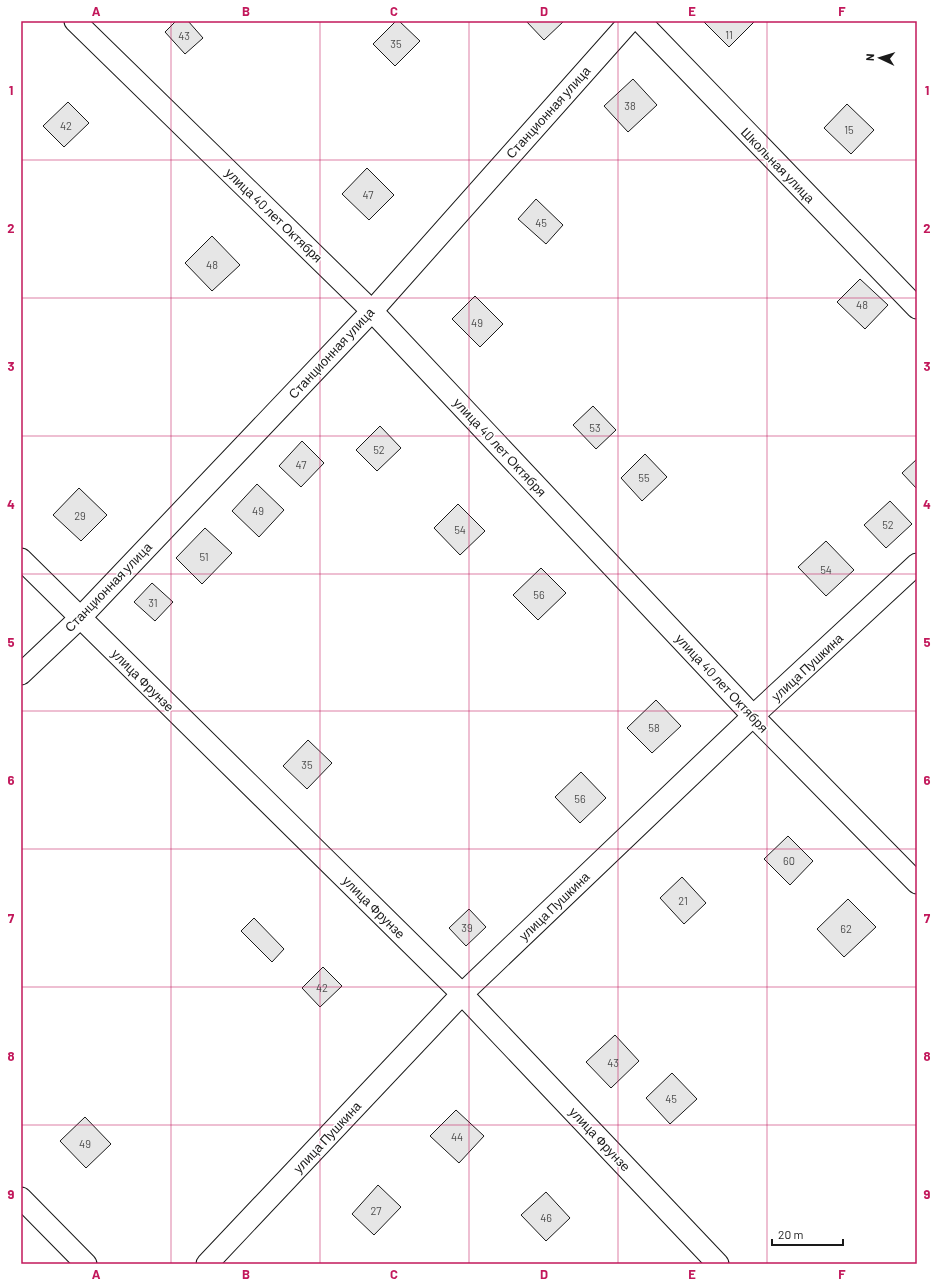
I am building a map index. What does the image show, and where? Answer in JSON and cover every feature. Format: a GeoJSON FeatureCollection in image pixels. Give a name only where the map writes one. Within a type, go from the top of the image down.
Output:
{"type":"FeatureCollection","features":[{"type":"Feature","properties":{"kind":"street","name":"улица 40 лет Октября"},"geometry":{"type":"LineString","coordinates":[[74,21],[372,310],[753,716],[917,883]]}},
{"type":"Feature","properties":{"kind":"street","name":"Станционная улица"},"geometry":{"type":"LineString","coordinates":[[21,674],[80,618],[372,310],[630,21]]}},
{"type":"Feature","properties":{"kind":"street","name":"Школьная улица"},"geometry":{"type":"LineString","coordinates":[[640,21],[917,308]]}},
{"type":"Feature","properties":{"kind":"street","name":"улица Фрунзе"},"geometry":{"type":"LineString","coordinates":[[21,559],[462,994],[718,1264]]}},
{"type":"Feature","properties":{"kind":"street","name":"улица Пушкина"},"geometry":{"type":"LineString","coordinates":[[207,1264],[462,994],[753,716],[917,564]]}},
{"type":"Feature","properties":{"kind":"street"},"geometry":{"type":"LineString","coordinates":[[21,1198],[86,1264]]}},
{"type":"Feature","properties":{"kind":"building"},"geometry":{"type":"Polygon","coordinates":[[[176,21],[188,21],[203,38],[185,54],[165,32],[176,21]]]}},
{"type":"Feature","properties":{"kind":"building"},"geometry":{"type":"Polygon","coordinates":[[[396,21],[399,21],[420,41],[395,66],[373,44],[396,21]]]}},
{"type":"Feature","properties":{"kind":"building"},"geometry":{"type":"Polygon","coordinates":[[[526,21],[564,21],[544,40],[526,21]]]}},
{"type":"Feature","properties":{"kind":"building"},"geometry":{"type":"Polygon","coordinates":[[[703,21],[755,21],[729,47],[703,21]]]}},
{"type":"Feature","properties":{"kind":"building"},"geometry":{"type":"Polygon","coordinates":[[[633,79],[657,105],[628,132],[604,106],[633,79]]]}},
{"type":"Feature","properties":{"kind":"building"},"geometry":{"type":"Polygon","coordinates":[[[68,102],[89,123],[64,147],[43,126],[68,102]]]}},
{"type":"Feature","properties":{"kind":"building"},"geometry":{"type":"Polygon","coordinates":[[[847,104],[874,130],[851,154],[824,128],[847,104]]]}},
{"type":"Feature","properties":{"kind":"building"},"geometry":{"type":"Polygon","coordinates":[[[367,168],[394,195],[369,220],[342,194],[367,168]]]}},
{"type":"Feature","properties":{"kind":"building"},"geometry":{"type":"Polygon","coordinates":[[[536,199],[563,225],[546,244],[518,219],[536,199]]]}},
{"type":"Feature","properties":{"kind":"building"},"geometry":{"type":"Polygon","coordinates":[[[212,236],[240,265],[212,291],[185,263],[212,236]]]}},
{"type":"Feature","properties":{"kind":"building"},"geometry":{"type":"Polygon","coordinates":[[[860,279],[888,305],[865,329],[837,302],[860,279]]]}},
{"type":"Feature","properties":{"kind":"building"},"geometry":{"type":"Polygon","coordinates":[[[475,296],[503,324],[480,347],[452,319],[475,296]]]}},
{"type":"Feature","properties":{"kind":"building"},"geometry":{"type":"Polygon","coordinates":[[[593,406],[616,430],[596,449],[573,425],[593,406]]]}},
{"type":"Feature","properties":{"kind":"building"},"geometry":{"type":"Polygon","coordinates":[[[380,426],[401,448],[377,471],[356,450],[380,426]]]}},
{"type":"Feature","properties":{"kind":"building"},"geometry":{"type":"Polygon","coordinates":[[[302,441],[324,463],[301,487],[279,466],[302,441]]]}},
{"type":"Feature","properties":{"kind":"building"},"geometry":{"type":"Polygon","coordinates":[[[645,454],[667,477],[642,501],[621,478],[645,454]]]}},
{"type":"Feature","properties":{"kind":"building"},"geometry":{"type":"Polygon","coordinates":[[[917,459],[917,489],[902,473],[917,459]]]}},
{"type":"Feature","properties":{"kind":"building"},"geometry":{"type":"Polygon","coordinates":[[[257,484],[284,510],[259,537],[232,511],[257,484]]]}},
{"type":"Feature","properties":{"kind":"building"},"geometry":{"type":"Polygon","coordinates":[[[79,488],[107,515],[81,541],[53,515],[79,488]]]}},
{"type":"Feature","properties":{"kind":"building"},"geometry":{"type":"Polygon","coordinates":[[[890,501],[912,524],[886,548],[864,525],[890,501]]]}},
{"type":"Feature","properties":{"kind":"building"},"geometry":{"type":"Polygon","coordinates":[[[458,504],[485,531],[460,555],[434,528],[458,504]]]}},
{"type":"Feature","properties":{"kind":"building"},"geometry":{"type":"Polygon","coordinates":[[[205,528],[232,553],[202,584],[176,558],[205,528]]]}},
{"type":"Feature","properties":{"kind":"building"},"geometry":{"type":"Polygon","coordinates":[[[826,541],[854,570],[826,596],[798,567],[826,541]]]}},
{"type":"Feature","properties":{"kind":"building"},"geometry":{"type":"Polygon","coordinates":[[[541,568],[566,593],[538,620],[513,595],[541,568]]]}},
{"type":"Feature","properties":{"kind":"building"},"geometry":{"type":"Polygon","coordinates":[[[152,583],[173,602],[155,621],[134,602],[152,583]]]}},
{"type":"Feature","properties":{"kind":"building"},"geometry":{"type":"Polygon","coordinates":[[[656,700],[681,726],[652,753],[627,728],[656,700]]]}},
{"type":"Feature","properties":{"kind":"building"},"geometry":{"type":"Polygon","coordinates":[[[308,740],[332,763],[307,789],[283,766],[308,740]]]}},
{"type":"Feature","properties":{"kind":"building"},"geometry":{"type":"Polygon","coordinates":[[[581,772],[606,798],[580,823],[555,797],[581,772]]]}},
{"type":"Feature","properties":{"kind":"building"},"geometry":{"type":"Polygon","coordinates":[[[788,836],[813,861],[790,885],[764,859],[788,836]]]}},
{"type":"Feature","properties":{"kind":"building"},"geometry":{"type":"Polygon","coordinates":[[[682,877],[706,903],[684,924],[660,898],[682,877]]]}},
{"type":"Feature","properties":{"kind":"building"},"geometry":{"type":"Polygon","coordinates":[[[848,899],[876,927],[844,957],[817,929],[848,899]]]}},
{"type":"Feature","properties":{"kind":"building"},"geometry":{"type":"Polygon","coordinates":[[[469,909],[486,927],[466,946],[449,928],[469,909]]]}},
{"type":"Feature","properties":{"kind":"building"},"geometry":{"type":"Polygon","coordinates":[[[254,918],[284,949],[272,962],[241,931],[254,918]]]}},
{"type":"Feature","properties":{"kind":"building"},"geometry":{"type":"Polygon","coordinates":[[[323,967],[342,986],[320,1007],[302,988],[323,967]]]}},
{"type":"Feature","properties":{"kind":"building"},"geometry":{"type":"Polygon","coordinates":[[[615,1035],[639,1061],[611,1088],[586,1062],[615,1035]]]}},
{"type":"Feature","properties":{"kind":"building"},"geometry":{"type":"Polygon","coordinates":[[[672,1073],[697,1099],[670,1124],[646,1098],[672,1073]]]}},
{"type":"Feature","properties":{"kind":"building"},"geometry":{"type":"Polygon","coordinates":[[[456,1110],[484,1136],[459,1163],[430,1136],[456,1110]]]}},
{"type":"Feature","properties":{"kind":"building"},"geometry":{"type":"Polygon","coordinates":[[[85,1117],[111,1144],[86,1168],[60,1141],[85,1117]]]}},
{"type":"Feature","properties":{"kind":"building"},"geometry":{"type":"Polygon","coordinates":[[[378,1185],[401,1207],[374,1235],[352,1214],[378,1185]]]}},
{"type":"Feature","properties":{"kind":"building"},"geometry":{"type":"Polygon","coordinates":[[[546,1192],[570,1218],[546,1241],[521,1215],[546,1192]]]}}]}
